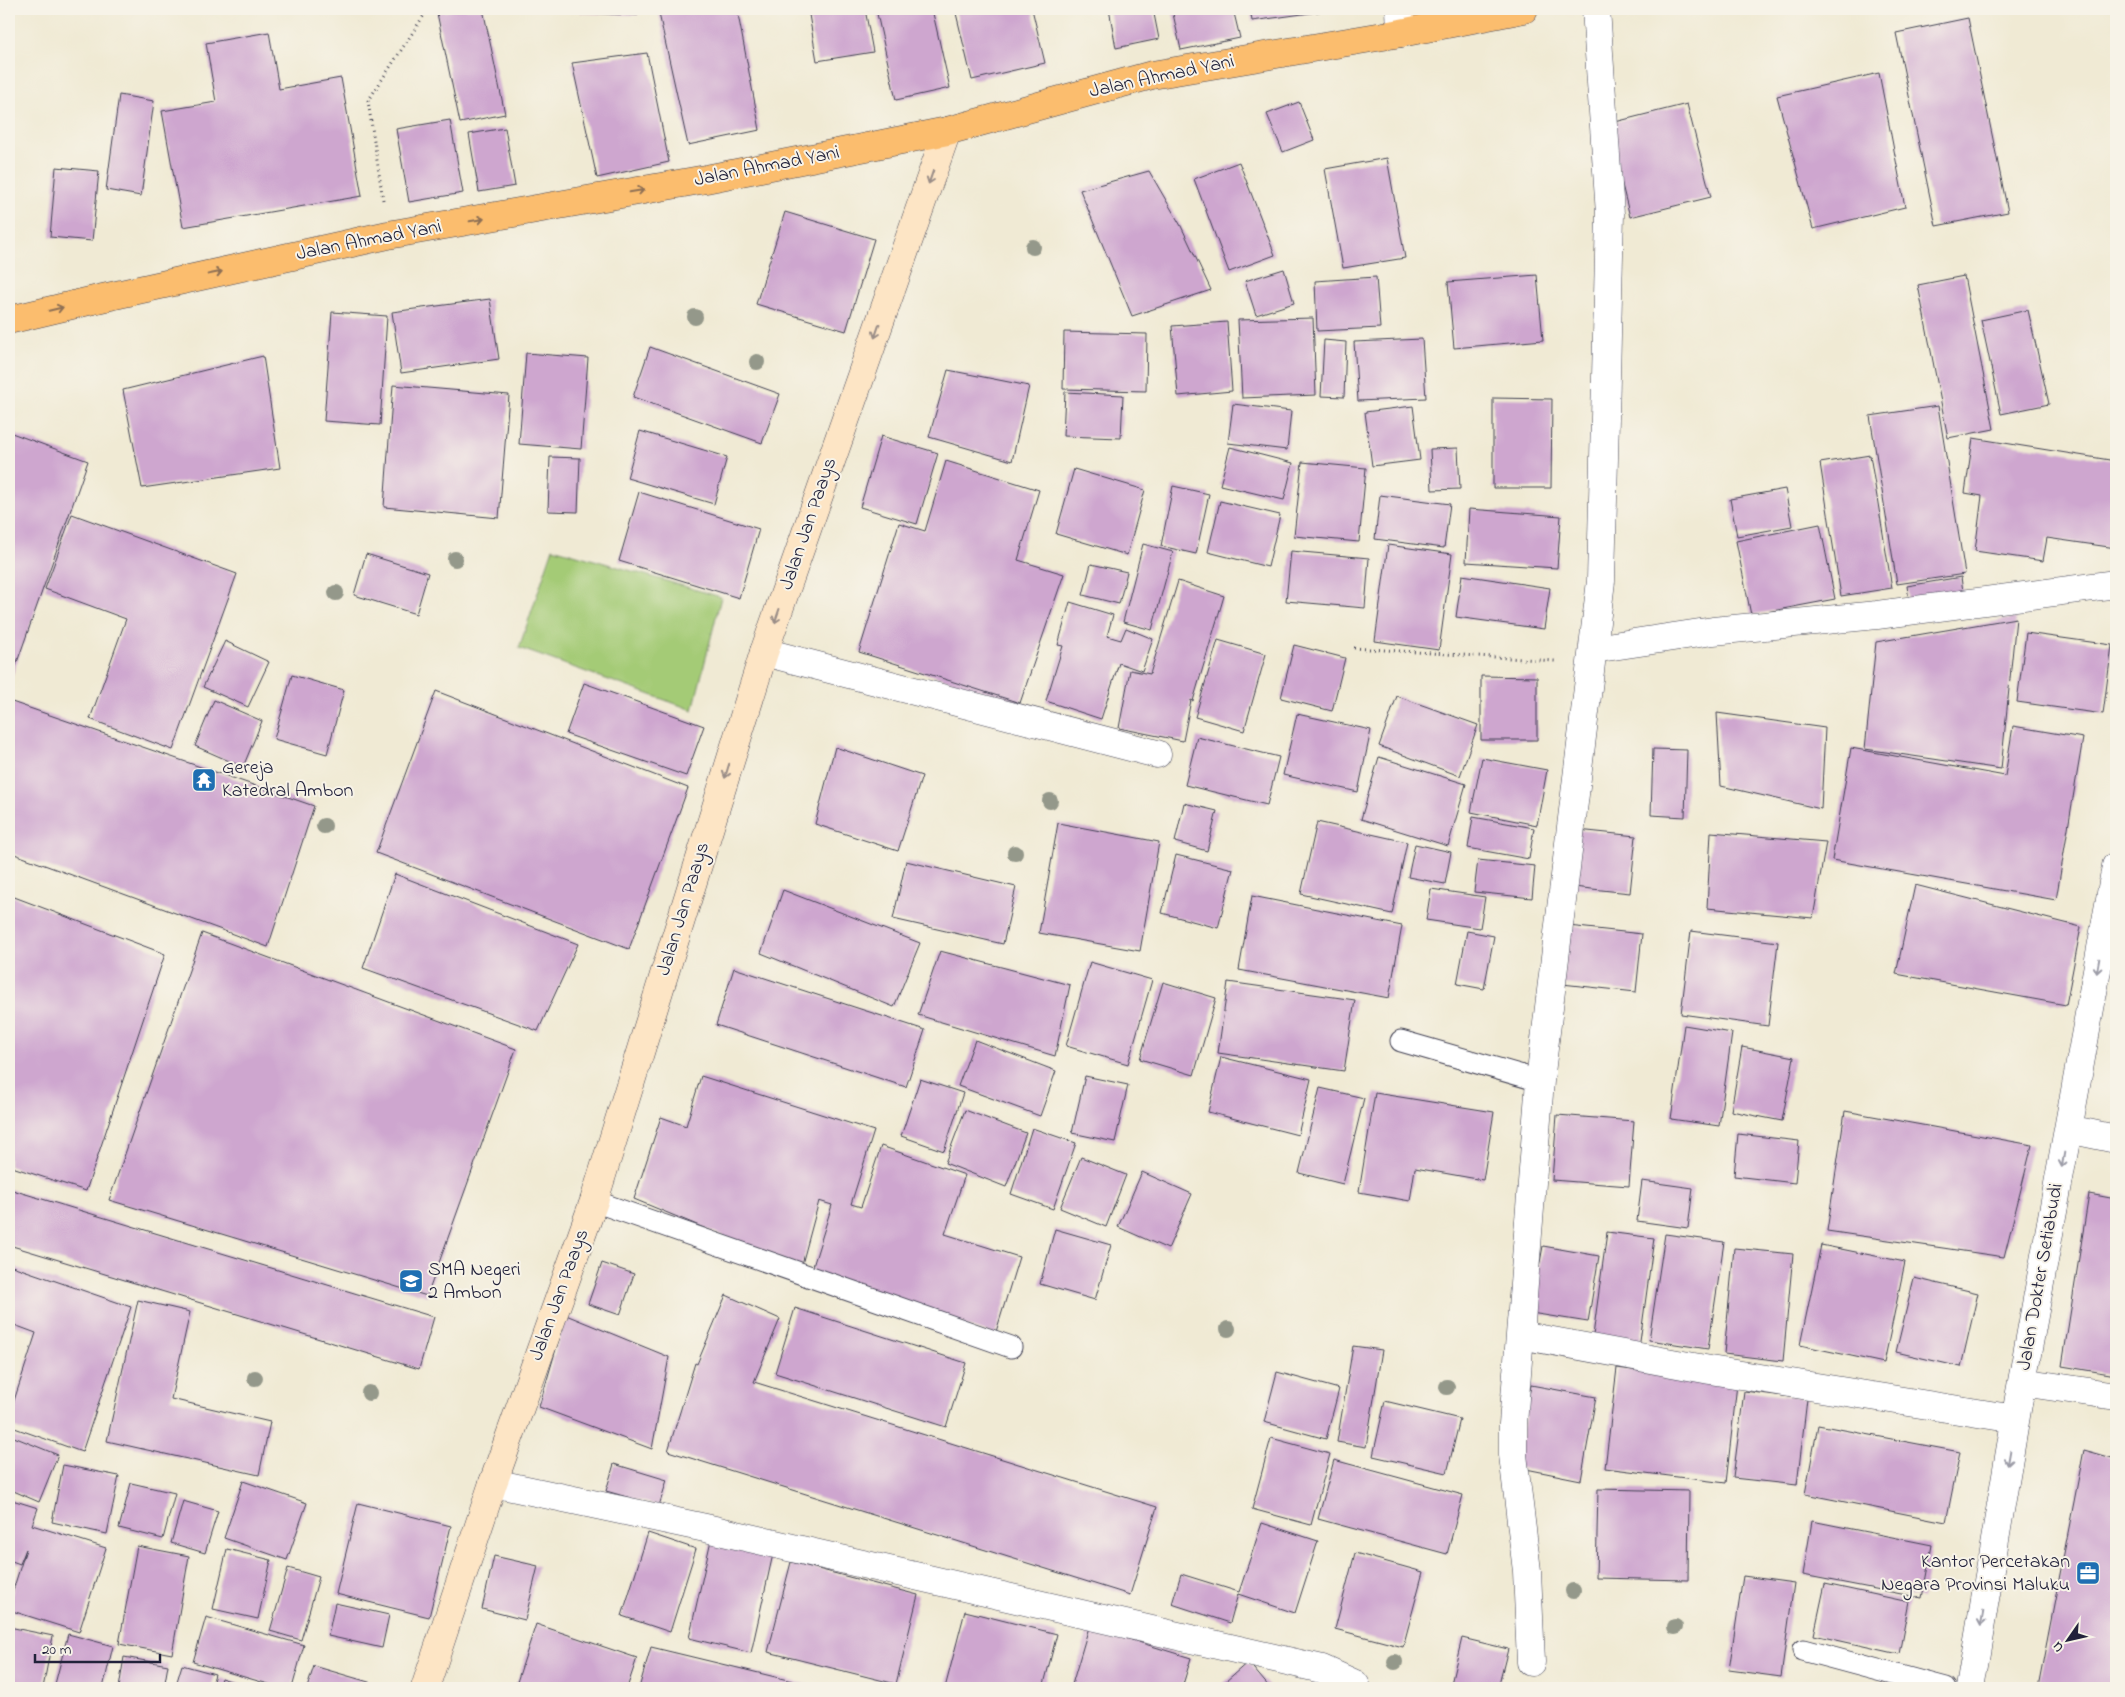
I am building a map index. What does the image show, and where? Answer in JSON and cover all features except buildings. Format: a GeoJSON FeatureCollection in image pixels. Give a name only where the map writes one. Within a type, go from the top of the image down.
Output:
{"type":"FeatureCollection","features":[{"type":"Feature","properties":{"kind":"highway","name":"Jalan Ahmad Yani"},"geometry":{"type":"LineString","coordinates":[[9,320],[388,235],[706,179],[947,131],[1152,75],[1401,21],[1524,9]]}},
{"type":"Feature","properties":{"kind":"street"},"geometry":{"type":"LineString","coordinates":[[1531,1662],[1527,1571],[1513,1455],[1520,1335],[1540,1081],[1601,581],[1610,214],[1596,9]]}},
{"type":"Feature","properties":{"kind":"street","name":"Jalan Jan Paays"},"geometry":{"type":"LineString","coordinates":[[425,1688],[493,1483],[594,1201],[764,652],[947,131]]}},
{"type":"Feature","properties":{"kind":"street"},"geometry":{"type":"LineString","coordinates":[[1592,656],[1713,631],[1877,615],[2116,584]]}},
{"type":"Feature","properties":{"kind":"street"},"geometry":{"type":"LineString","coordinates":[[764,652],[1157,754]]}},
{"type":"Feature","properties":{"kind":"street","name":"Jalan Dokter Setiabudi"},"geometry":{"type":"LineString","coordinates":[[1970,1688],[2015,1419],[2116,866]]}},
{"type":"Feature","properties":{"kind":"street"},"geometry":{"type":"LineString","coordinates":[[2068,1129],[2116,1139]]}},
{"type":"Feature","properties":{"kind":"street"},"geometry":{"type":"LineString","coordinates":[[1520,1335],[1710,1370],[2015,1419]]}},
{"type":"Feature","properties":{"kind":"street"},"geometry":{"type":"LineString","coordinates":[[2022,1382],[2116,1396]]}},
{"type":"Feature","properties":{"kind":"street"},"geometry":{"type":"LineString","coordinates":[[493,1483],[710,1529],[1322,1669],[1355,1684],[1357,1688]]}},
{"type":"Feature","properties":{"kind":"lane"},"geometry":{"type":"LineString","coordinates":[[1401,1041],[1540,1081]]}},
{"type":"Feature","properties":{"kind":"lane"},"geometry":{"type":"LineString","coordinates":[[594,1201],[1011,1347]]}},
{"type":"Feature","properties":{"kind":"lane"},"geometry":{"type":"LineString","coordinates":[[1803,1650],[1945,1688]]}},
{"type":"Feature","properties":{"kind":"path"},"geometry":{"type":"LineString","coordinates":[[388,235],[368,101],[428,9]]}},
{"type":"Feature","properties":{"kind":"path"},"geometry":{"type":"LineString","coordinates":[[1354,648],[1503,659],[1592,656]]}},
{"type":"Feature","properties":{"kind":"green space"},"geometry":{"type":"Polygon","coordinates":[[[553,548],[721,597],[693,710],[519,648],[553,548]]]}},
{"type":"Feature","properties":{"kind":"place","name":"Gereja Katedral Ambon"},"geometry":{"type":"Point","coordinates":[204,780]}},
{"type":"Feature","properties":{"kind":"place","name":"SMA Negeri 2 Ambon"},"geometry":{"type":"Point","coordinates":[411,1281]}},
{"type":"Feature","properties":{"kind":"place","name":"Kantor Percetakan Negara Provinsi Maluku"},"geometry":{"type":"Point","coordinates":[2088,1573]}}]}
